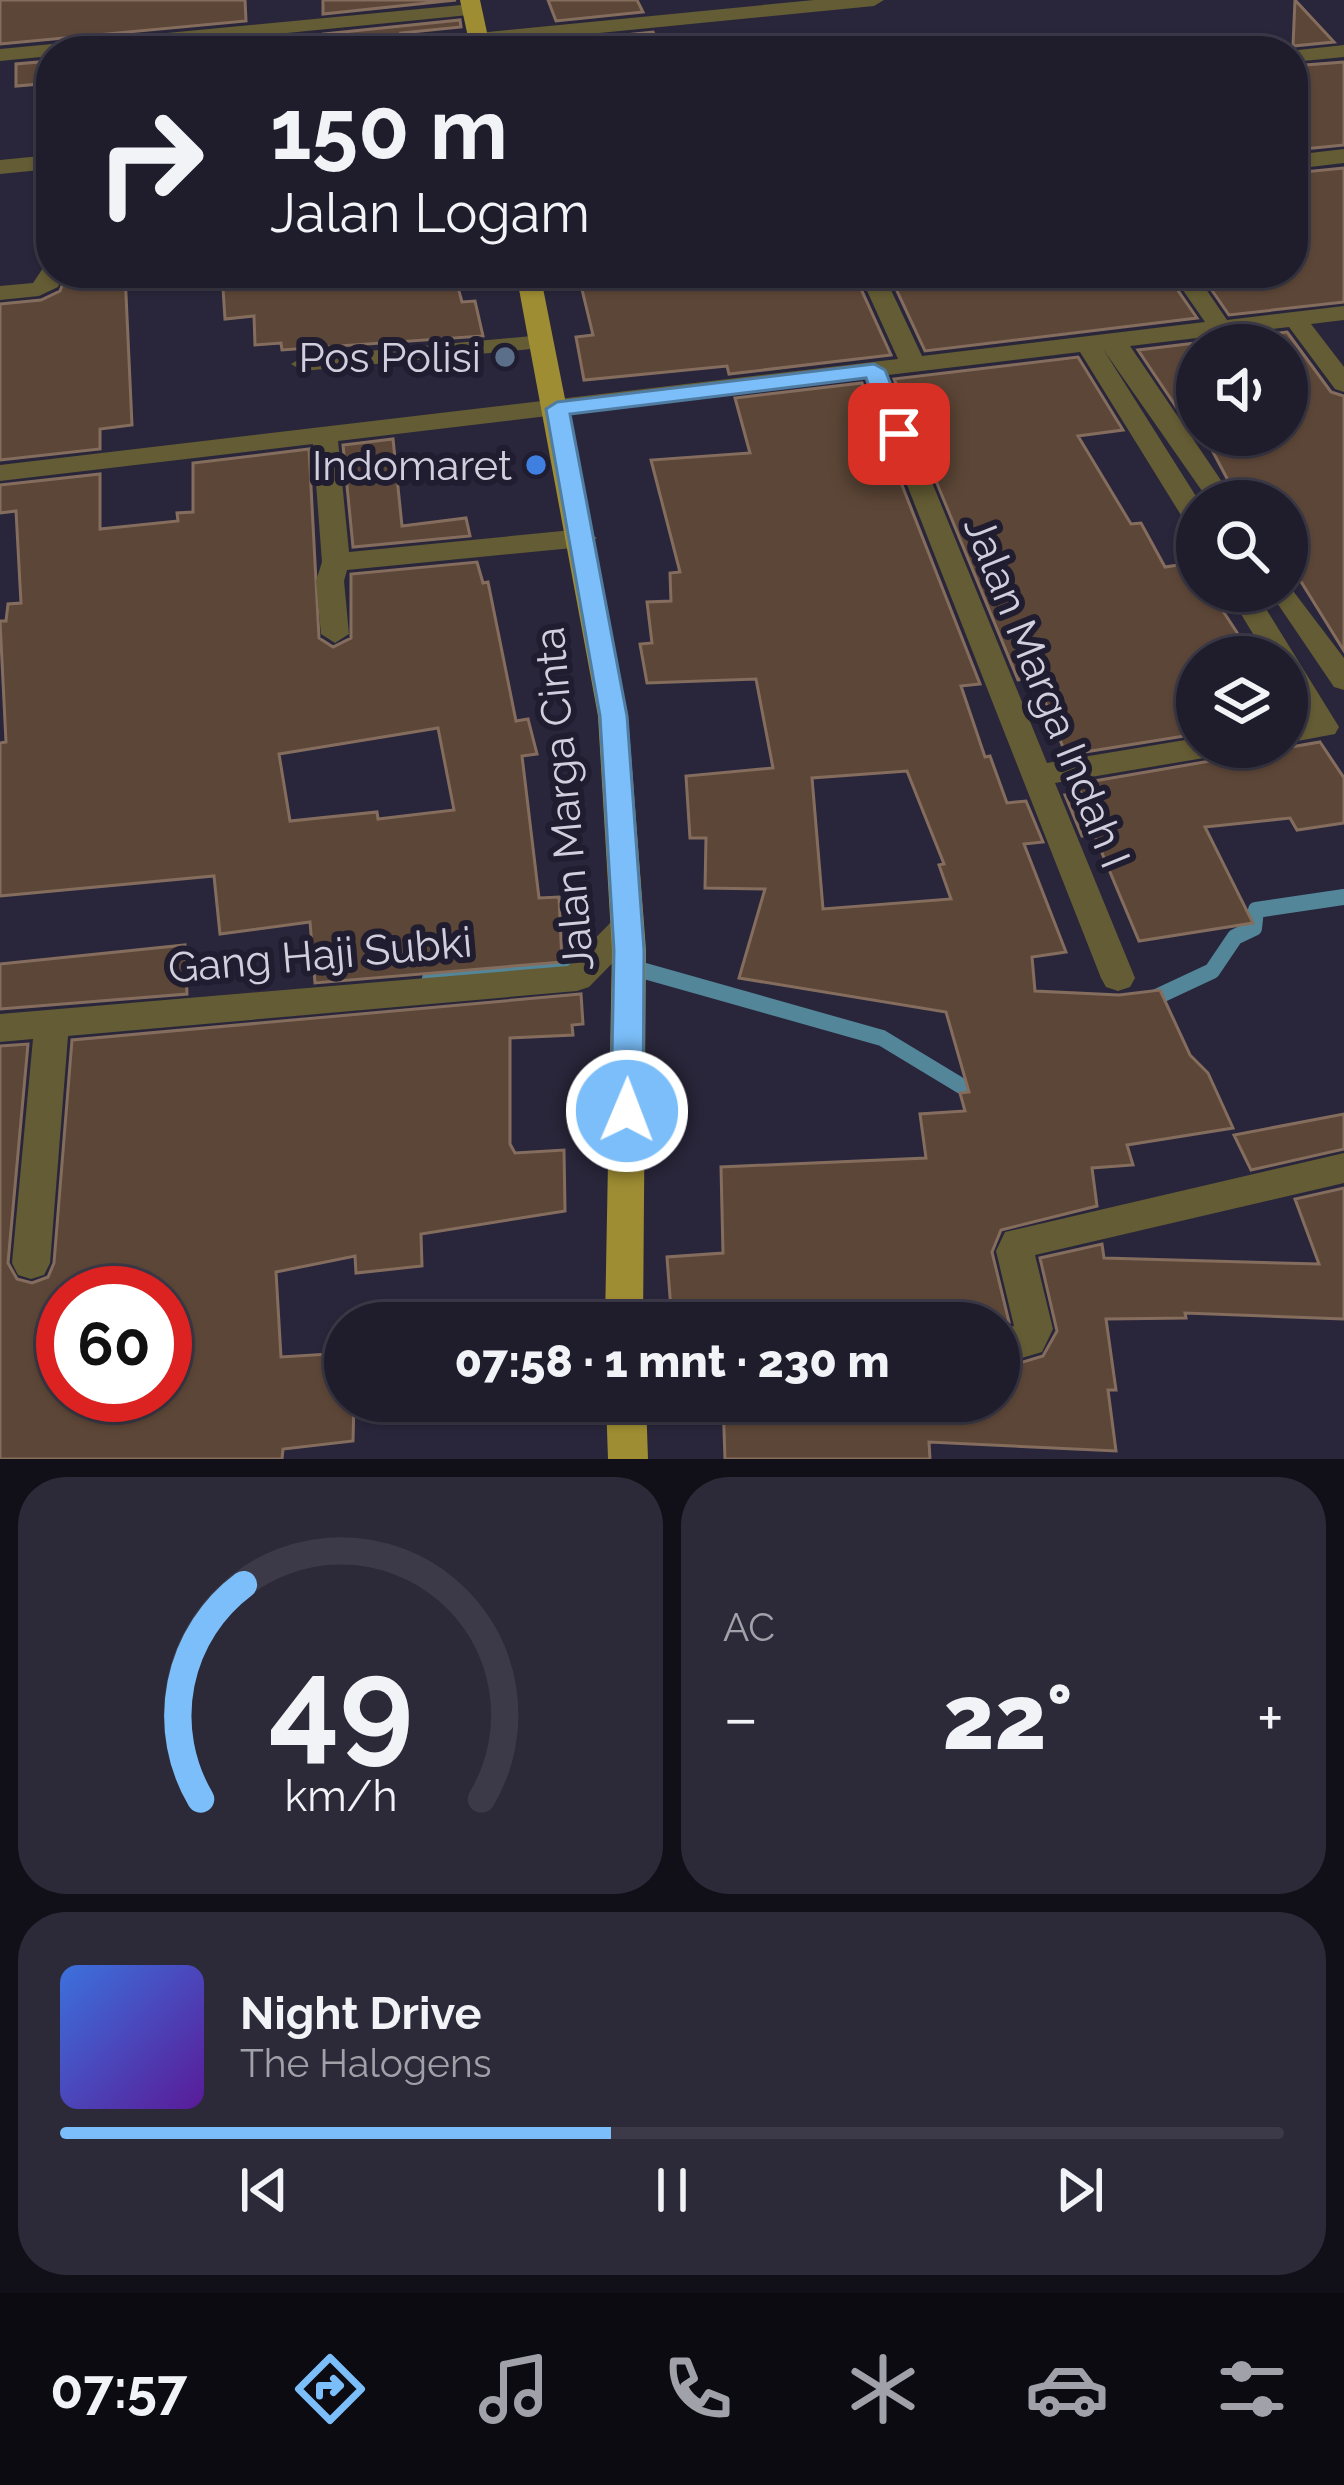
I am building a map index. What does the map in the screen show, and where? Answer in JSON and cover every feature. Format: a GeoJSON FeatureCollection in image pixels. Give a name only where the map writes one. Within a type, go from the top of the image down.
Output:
{"type":"FeatureCollection","features":[{"type":"Feature","properties":{"kind":"main road"},"geometry":{"type":"LineString","coordinates":[[471,5],[478,36]]}},
{"type":"Feature","properties":{"kind":"main road","name":"Jalan Marga Cinta"},"geometry":{"type":"LineString","coordinates":[[531,288],[614,716],[629,953],[624,1302]]}},
{"type":"Feature","properties":{"kind":"main road"},"geometry":{"type":"LineString","coordinates":[[627,1422],[628,1459]]}},
{"type":"Feature","properties":{"kind":"street"},"geometry":{"type":"LineString","coordinates":[[559,36],[874,0]]}},
{"type":"Feature","properties":{"kind":"street"},"geometry":{"type":"LineString","coordinates":[[179,36],[471,5]]}},
{"type":"Feature","properties":{"kind":"street"},"geometry":{"type":"LineString","coordinates":[[0,55],[36,51]]}},
{"type":"Feature","properties":{"kind":"street"},"geometry":{"type":"LineString","coordinates":[[1308,55],[1344,51]]}},
{"type":"Feature","properties":{"kind":"street"},"geometry":{"type":"LineString","coordinates":[[1308,160],[1344,156]]}},
{"type":"Feature","properties":{"kind":"street"},"geometry":{"type":"LineString","coordinates":[[0,167],[36,163]]}},
{"type":"Feature","properties":{"kind":"street"},"geometry":{"type":"LineString","coordinates":[[0,293],[41,288]]}},
{"type":"Feature","properties":{"kind":"street"},"geometry":{"type":"LineString","coordinates":[[878,288],[914,366]]}},
{"type":"Feature","properties":{"kind":"street"},"geometry":{"type":"LineString","coordinates":[[1193,288],[1218,324]]}},
{"type":"Feature","properties":{"kind":"street"},"geometry":{"type":"LineString","coordinates":[[1254,324],[1344,313]]}},
{"type":"Feature","properties":{"kind":"street"},"geometry":{"type":"LineString","coordinates":[[1295,319],[1344,384]]}},
{"type":"Feature","properties":{"kind":"street"},"geometry":{"type":"LineString","coordinates":[[0,473],[325,435],[559,421],[874,370],[1176,334]]}},
{"type":"Feature","properties":{"kind":"street"},"geometry":{"type":"LineString","coordinates":[[303,364],[543,342]]}},
{"type":"Feature","properties":{"kind":"street"},"geometry":{"type":"LineString","coordinates":[[1102,344],[1206,480]]}},
{"type":"Feature","properties":{"kind":"street"},"geometry":{"type":"LineString","coordinates":[[1102,344],[1176,481]]}},
{"type":"Feature","properties":{"kind":"street","name":"Jalan Marga Indah I"},"geometry":{"type":"LineString","coordinates":[[874,370],[1118,978]]}},
{"type":"Feature","properties":{"kind":"street"},"geometry":{"type":"LineString","coordinates":[[325,435],[336,562],[330,580],[335,634]]}},
{"type":"Feature","properties":{"kind":"street"},"geometry":{"type":"LineString","coordinates":[[336,562],[583,538]]}},
{"type":"Feature","properties":{"kind":"street"},"geometry":{"type":"LineString","coordinates":[[1297,612],[1335,668]]}},
{"type":"Feature","properties":{"kind":"street"},"geometry":{"type":"LineString","coordinates":[[1308,700],[1324,727],[1308,730]]}},
{"type":"Feature","properties":{"kind":"street"},"geometry":{"type":"LineString","coordinates":[[1034,776],[1176,752]]}},
{"type":"Feature","properties":{"kind":"street","name":"Gang Haji Subki"},"geometry":{"type":"LineString","coordinates":[[0,1028],[586,969],[629,953]]}},
{"type":"Feature","properties":{"kind":"street"},"geometry":{"type":"LineString","coordinates":[[31,1263],[52,1023]]}},
{"type":"Feature","properties":{"kind":"street"},"geometry":{"type":"LineString","coordinates":[[1020,1342],[1028,1340],[1034,1329],[1015,1251],[1018,1243],[1344,1168]]}},
{"type":"Feature","properties":{"kind":"building"},"geometry":{"type":"Polygon","coordinates":[[[0,0],[245,0],[246,21],[36,36],[36,41],[0,44],[0,0]]]}},
{"type":"Feature","properties":{"kind":"building"},"geometry":{"type":"Polygon","coordinates":[[[323,0],[456,0],[323,14],[323,0]]]}},
{"type":"Feature","properties":{"kind":"building"},"geometry":{"type":"Polygon","coordinates":[[[548,0],[637,0],[643,12],[556,21],[548,0]]]}},
{"type":"Feature","properties":{"kind":"building"},"geometry":{"type":"Polygon","coordinates":[[[1295,0],[1334,42],[1308,45],[1308,36],[1293,36],[1295,0]]]}},
{"type":"Feature","properties":{"kind":"building"},"geometry":{"type":"Polygon","coordinates":[[[460,20],[461,27],[402,36],[323,34],[460,20]]]}},
{"type":"Feature","properties":{"kind":"building"},"geometry":{"type":"Polygon","coordinates":[[[36,62],[36,84],[16,86],[16,64],[36,62]]]}},
{"type":"Feature","properties":{"kind":"building"},"geometry":{"type":"Polygon","coordinates":[[[1344,62],[1344,145],[1308,149],[1308,65],[1344,62]]]}},
{"type":"Feature","properties":{"kind":"building"},"geometry":{"type":"Polygon","coordinates":[[[1344,168],[1344,302],[1229,315],[1210,288],[1308,288],[1308,172],[1344,168]]]}},
{"type":"Feature","properties":{"kind":"building"},"geometry":{"type":"Polygon","coordinates":[[[126,288],[132,425],[100,429],[100,449],[0,460],[0,304],[41,300],[60,291],[126,288]]]}},
{"type":"Feature","properties":{"kind":"building"},"geometry":{"type":"Polygon","coordinates":[[[223,288],[458,288],[462,302],[475,301],[483,336],[282,350],[281,343],[255,345],[254,316],[225,319],[223,288]]]}},
{"type":"Feature","properties":{"kind":"building"},"geometry":{"type":"Polygon","coordinates":[[[582,288],[861,288],[891,355],[729,374],[727,366],[584,380],[576,337],[593,335],[582,288]]]}},
{"type":"Feature","properties":{"kind":"building"},"geometry":{"type":"Polygon","coordinates":[[[896,288],[1176,288],[1197,318],[925,351],[896,288]]]}},
{"type":"Feature","properties":{"kind":"building"},"geometry":{"type":"Polygon","coordinates":[[[1176,345],[1176,407],[1138,350],[1176,345]]]}},
{"type":"Feature","properties":{"kind":"building"},"geometry":{"type":"Polygon","coordinates":[[[1078,357],[1123,430],[1078,436],[1131,524],[1141,523],[1165,567],[1176,565],[1176,612],[1224,612],[1239,636],[1176,636],[1176,737],[1066,755],[1036,678],[1018,680],[894,379],[1078,357]]]}},
{"type":"Feature","properties":{"kind":"building"},"geometry":{"type":"Polygon","coordinates":[[[1308,361],[1331,392],[1344,396],[1344,651],[1308,593],[1308,480],[1228,480],[1215,456],[1308,456],[1308,361]]]}},
{"type":"Feature","properties":{"kind":"building"},"geometry":{"type":"Polygon","coordinates":[[[862,383],[980,684],[961,686],[985,757],[990,756],[1007,803],[1026,801],[1043,842],[1024,844],[1066,952],[1032,957],[1035,991],[1119,995],[1160,990],[1190,1055],[1208,1073],[1233,1128],[1127,1145],[1133,1165],[1092,1168],[1097,1206],[1001,1230],[992,1252],[1004,1302],[670,1302],[667,1257],[723,1253],[721,1167],[926,1158],[920,1114],[965,1111],[960,1093],[969,1092],[946,1012],[739,978],[765,889],[705,888],[706,838],[690,838],[686,776],[773,768],[756,679],[647,683],[640,644],[652,643],[647,602],[671,601],[670,573],[680,572],[651,460],[750,453],[735,398],[862,383]],[[907,771],[812,778],[823,909],[951,899],[939,865],[944,864],[907,771]]]}},
{"type":"Feature","properties":{"kind":"building"},"geometry":{"type":"Polygon","coordinates":[[[393,439],[402,526],[466,518],[470,536],[353,547],[343,445],[393,439]]]}},
{"type":"Feature","properties":{"kind":"building"},"geometry":{"type":"Polygon","coordinates":[[[309,449],[319,638],[333,647],[351,638],[351,574],[477,562],[483,583],[488,582],[516,721],[528,719],[537,754],[522,756],[539,898],[559,897],[562,962],[315,983],[310,922],[220,934],[214,876],[0,896],[0,743],[6,742],[0,621],[6,621],[8,604],[21,603],[16,511],[0,513],[0,485],[100,474],[100,529],[178,521],[177,513],[193,512],[193,463],[309,449]],[[438,728],[279,754],[290,821],[377,812],[378,819],[454,810],[438,728]]]}},
{"type":"Feature","properties":{"kind":"building"},"geometry":{"type":"Polygon","coordinates":[[[1320,742],[1344,778],[1344,823],[1297,830],[1290,818],[1205,827],[1253,923],[1139,941],[1094,834],[1082,836],[1065,795],[1081,793],[1077,784],[1176,767],[1308,768],[1308,744],[1320,742]]]}},
{"type":"Feature","properties":{"kind":"building"},"geometry":{"type":"Polygon","coordinates":[[[185,945],[187,994],[0,1009],[0,964],[185,945]]]}},
{"type":"Feature","properties":{"kind":"building"},"geometry":{"type":"Polygon","coordinates":[[[581,994],[583,1024],[572,1025],[573,1035],[510,1038],[510,1144],[515,1153],[564,1150],[565,1211],[421,1234],[422,1266],[356,1273],[355,1256],[276,1272],[281,1357],[324,1354],[324,1422],[353,1422],[353,1441],[283,1449],[282,1459],[0,1459],[0,1046],[28,1044],[8,1263],[17,1279],[36,1282],[36,1422],[192,1422],[192,1266],[54,1263],[72,1040],[581,994]]]}},
{"type":"Feature","properties":{"kind":"building"},"geometry":{"type":"Polygon","coordinates":[[[1344,1114],[1344,1149],[1251,1170],[1234,1135],[1344,1114]]]}},
{"type":"Feature","properties":{"kind":"building"},"geometry":{"type":"Polygon","coordinates":[[[1344,1188],[1344,1319],[1185,1313],[1186,1318],[1106,1319],[1116,1390],[1108,1390],[1116,1451],[929,1442],[930,1459],[725,1459],[724,1422],[1020,1422],[1020,1363],[1043,1356],[1057,1331],[1040,1258],[1102,1244],[1104,1258],[1319,1264],[1295,1199],[1344,1188]]]}},
{"type":"Feature","properties":{"kind":"waterway"},"geometry":{"type":"LineString","coordinates":[[1150,1000],[1212,971],[1235,937],[1254,928],[1256,910],[1344,897]]}},
{"type":"Feature","properties":{"kind":"waterway"},"geometry":{"type":"LineString","coordinates":[[430,978],[587,963]]}},
{"type":"Feature","properties":{"kind":"waterway"},"geometry":{"type":"LineString","coordinates":[[627,966],[882,1038],[963,1087],[983,1083]]}},
{"type":"Feature","properties":{"kind":"place","name":"Pos Polisi"},"geometry":{"type":"Point","coordinates":[505,357]}},
{"type":"Feature","properties":{"kind":"place","name":"Indomaret"},"geometry":{"type":"Point","coordinates":[536,465]}},
{"type":"Feature","properties":{"kind":"route"},"geometry":{"type":"LineString","coordinates":[[627,1111],[629,950],[614,716],[557,409],[874,370],[899,434]]}}]}
